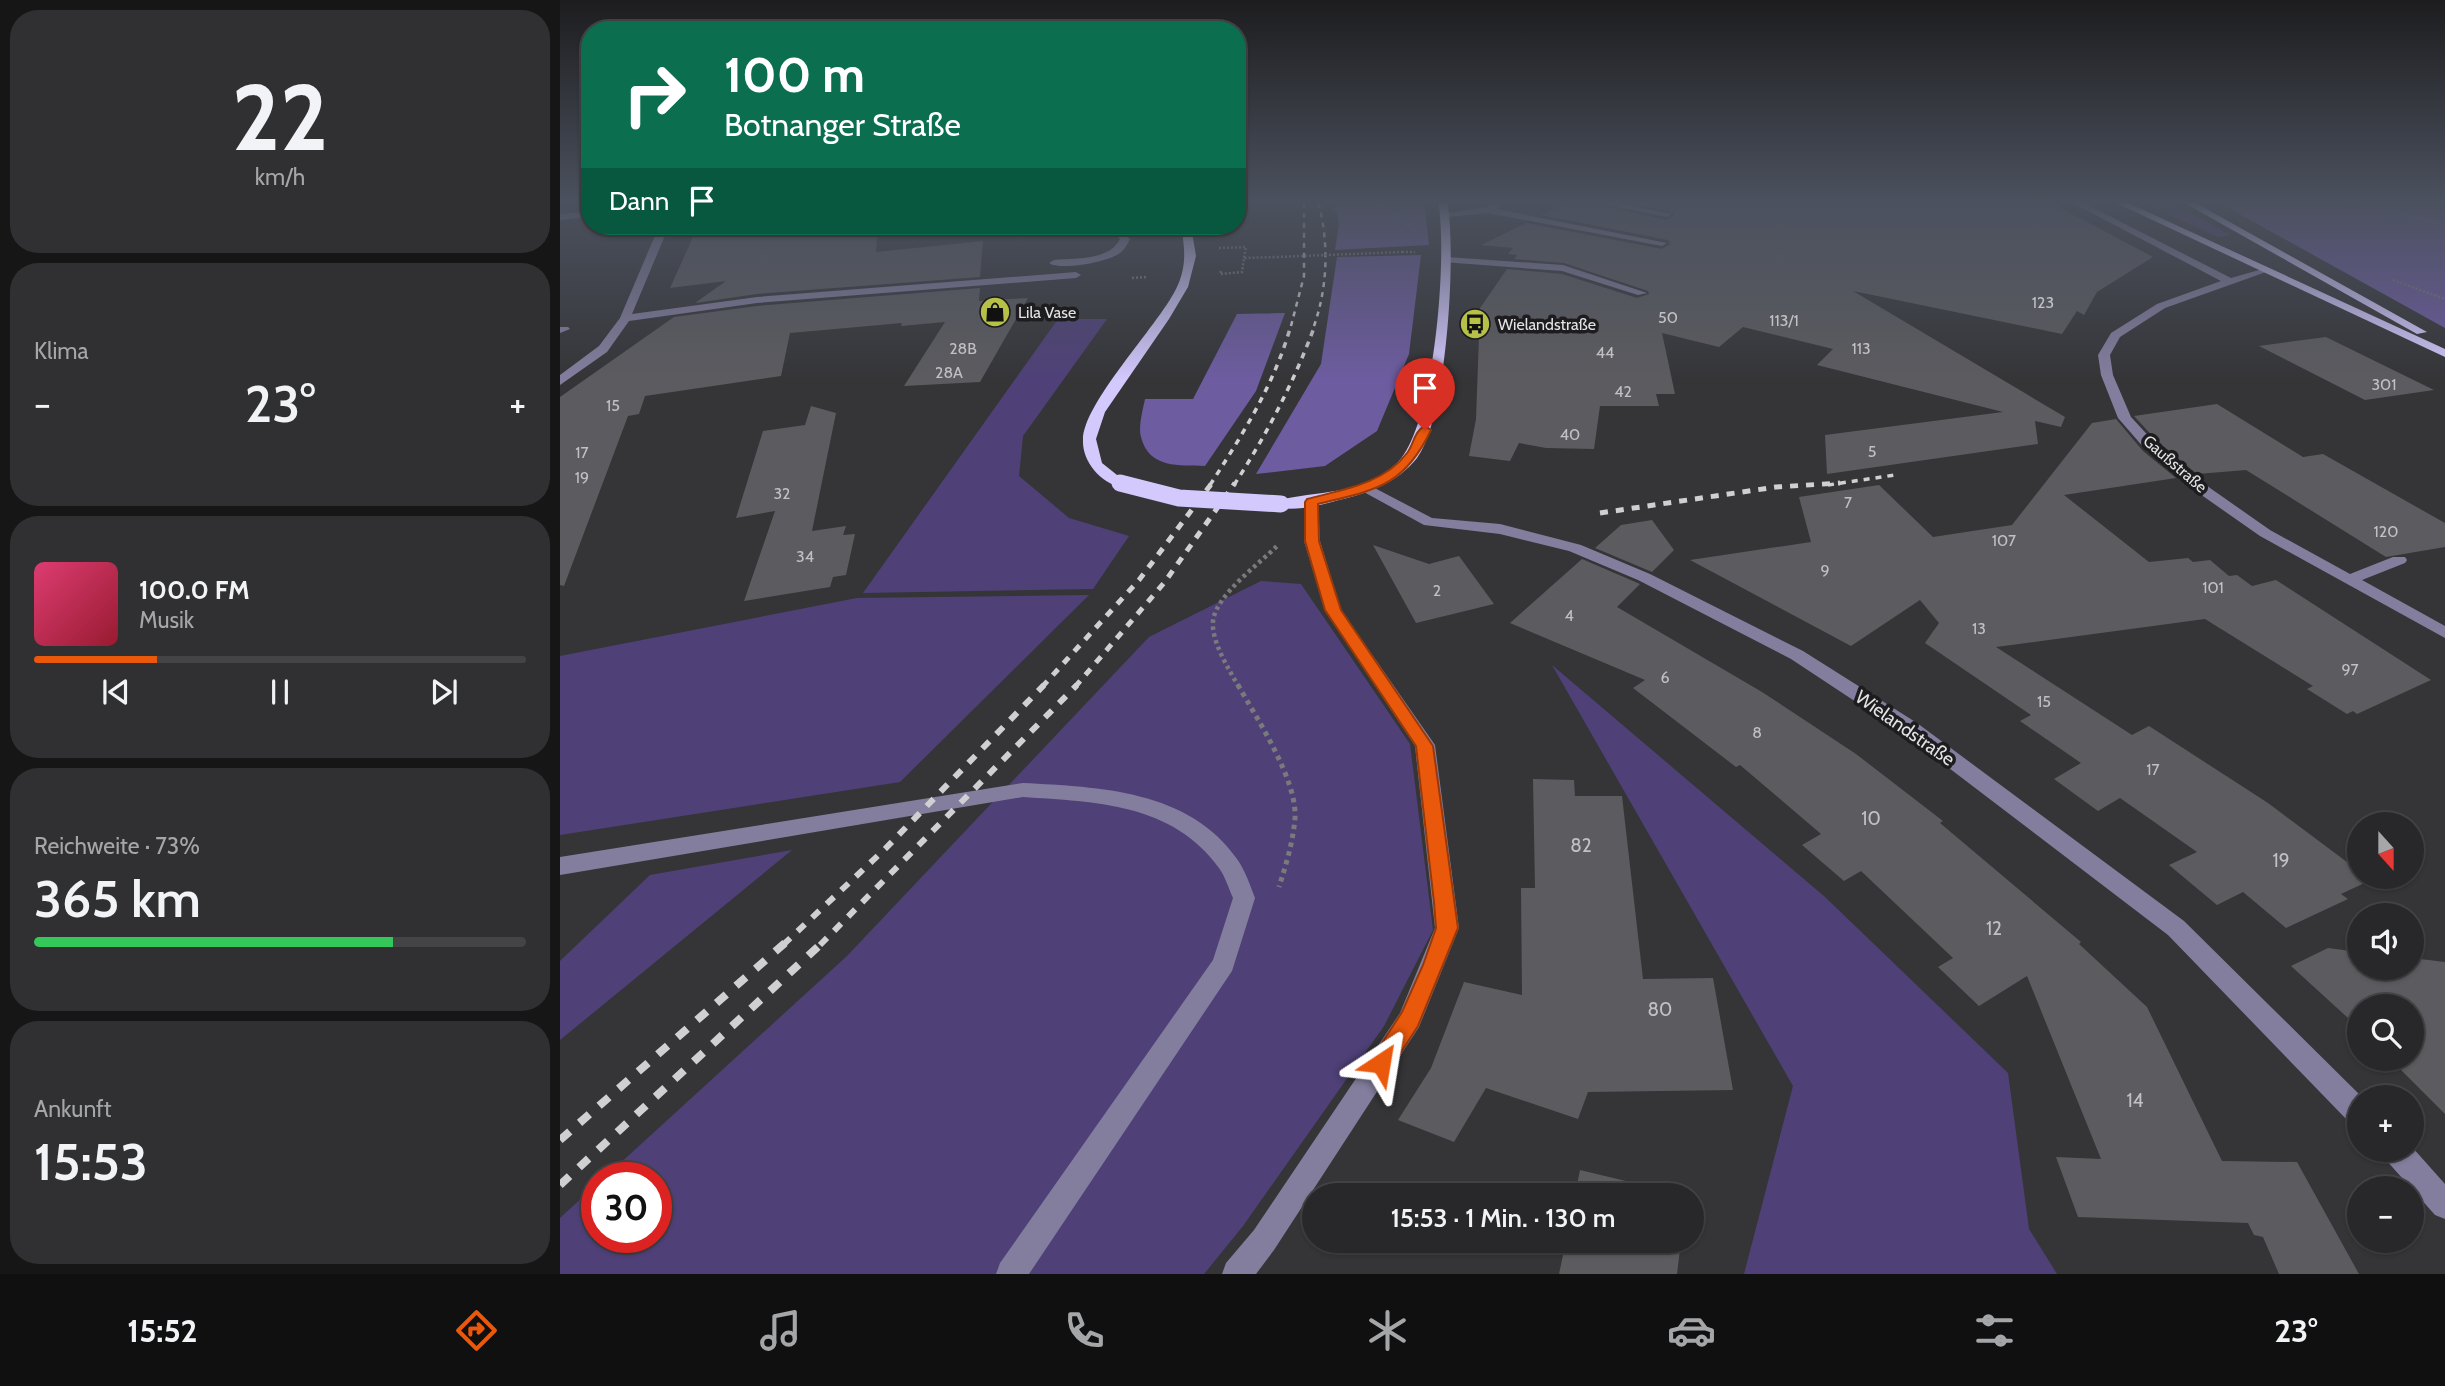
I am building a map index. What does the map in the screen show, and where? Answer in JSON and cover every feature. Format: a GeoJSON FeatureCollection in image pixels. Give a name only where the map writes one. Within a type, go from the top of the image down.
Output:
{"type":"FeatureCollection","features":[{"type":"Feature","properties":{"kind":"main road"},"geometry":{"type":"LineString","coordinates":[[1191,260],[1190,268],[1163,321],[1115,385],[1095,418],[1088,442],[1095,464],[1120,483],[1148,493],[1200,502],[1281,504],[1311,502],[1367,488],[1394,472],[1412,455],[1425,430],[1444,303],[1447,260]]}},
{"type":"Feature","properties":{"kind":"main road"},"geometry":{"type":"LineString","coordinates":[[2242,260],[2445,354]]}},
{"type":"Feature","properties":{"kind":"main road"},"geometry":{"type":"LineString","coordinates":[[2262,270],[2276,264],[2274,260]]}},
{"type":"Feature","properties":{"kind":"main road"},"geometry":{"type":"LineString","coordinates":[[2290,260],[2398,318],[2445,347]]}},
{"type":"Feature","properties":{"kind":"street"},"geometry":{"type":"LineString","coordinates":[[560,381],[603,349],[625,318],[649,260]]}},
{"type":"Feature","properties":{"kind":"street"},"geometry":{"type":"LineString","coordinates":[[1054,263],[1087,260]]}},
{"type":"Feature","properties":{"kind":"street"},"geometry":{"type":"LineString","coordinates":[[1454,260],[1563,268],[1642,293]]}},
{"type":"Feature","properties":{"kind":"street"},"geometry":{"type":"LineString","coordinates":[[2189,260],[2227,280]]}},
{"type":"Feature","properties":{"kind":"street","name":"Gaußstraße"},"geometry":{"type":"LineString","coordinates":[[2262,270],[2227,280],[2148,312],[2115,335],[2104,355],[2107,375],[2125,418],[2150,446],[2205,491],[2265,533],[2445,633]]}},
{"type":"Feature","properties":{"kind":"street"},"geometry":{"type":"LineString","coordinates":[[625,318],[757,300],[1076,275]]}},
{"type":"Feature","properties":{"kind":"street","name":"Wielandstraße"},"geometry":{"type":"LineString","coordinates":[[1367,488],[1429,522],[1500,529],[1575,548],[1644,577],[1797,655],[1910,728],[2176,929],[2347,1101]]}},
{"type":"Feature","properties":{"kind":"street"},"geometry":{"type":"LineString","coordinates":[[1237,1274],[1264,1240],[1410,1019],[1447,928],[1424,746],[1333,610],[1312,541],[1311,502]]}},
{"type":"Feature","properties":{"kind":"street"},"geometry":{"type":"LineString","coordinates":[[2348,580],[2399,560]]}},
{"type":"Feature","properties":{"kind":"street"},"geometry":{"type":"LineString","coordinates":[[560,866],[1023,789],[1092,794],[1155,808],[1189,824],[1229,864],[1244,898],[1224,964],[1011,1274]]}},
{"type":"Feature","properties":{"kind":"street"},"geometry":{"type":"LineString","coordinates":[[2407,1162],[2445,1205]]}},
{"type":"Feature","properties":{"kind":"path"},"geometry":{"type":"LineString","coordinates":[[1218,267],[1222,266],[1220,274],[1242,272],[1244,260]]}},
{"type":"Feature","properties":{"kind":"path"},"geometry":{"type":"LineString","coordinates":[[1276,899],[1288,857],[1295,816],[1283,766],[1220,654],[1213,621],[1223,598],[1273,552],[1311,502]]}},
{"type":"Feature","properties":{"kind":"shaded area"},"geometry":{"type":"Polygon","coordinates":[[[1336,260],[1420,260],[1409,354],[1377,431],[1325,466],[1256,474],[1321,364],[1336,260]]]}},
{"type":"Feature","properties":{"kind":"shaded area"},"geometry":{"type":"Polygon","coordinates":[[[2323,260],[2445,260],[2445,328],[2323,260]]]}},
{"type":"Feature","properties":{"kind":"shaded area"},"geometry":{"type":"Polygon","coordinates":[[[1285,313],[1256,391],[1205,466],[1176,465],[1151,455],[1140,433],[1145,399],[1193,399],[1237,314],[1285,313]]]}},
{"type":"Feature","properties":{"kind":"shaded area"},"geometry":{"type":"Polygon","coordinates":[[[1058,319],[1107,319],[1023,436],[1019,476],[1069,518],[1129,536],[1093,589],[863,593],[1058,319]]]}},
{"type":"Feature","properties":{"kind":"shaded area"},"geometry":{"type":"Polygon","coordinates":[[[1261,581],[1301,584],[1410,744],[1433,930],[1384,1026],[1243,1226],[1204,1274],[560,1274],[560,1218],[581,1199],[581,1253],[672,1253],[672,1162],[622,1162],[847,956],[1149,637],[1261,581]]]}},
{"type":"Feature","properties":{"kind":"shaded area"},"geometry":{"type":"Polygon","coordinates":[[[1089,595],[900,782],[560,835],[560,656],[857,598],[1089,595]]]}},
{"type":"Feature","properties":{"kind":"shaded area"},"geometry":{"type":"Polygon","coordinates":[[[1552,665],[1825,897],[2008,1073],[2029,1229],[2057,1274],[1744,1274],[1793,1086],[1552,665]]]}},
{"type":"Feature","properties":{"kind":"shaded area"},"geometry":{"type":"Polygon","coordinates":[[[792,850],[560,1040],[560,961],[650,875],[792,850]]]}},
{"type":"Feature","properties":{"kind":"building"},"geometry":{"type":"Polygon","coordinates":[[[682,260],[981,260],[980,277],[757,294],[695,303],[726,281],[670,288],[682,260]]]}},
{"type":"Feature","properties":{"kind":"building"},"geometry":{"type":"Polygon","coordinates":[[[1532,260],[2147,260],[2097,292],[2084,315],[2077,311],[2062,334],[1853,291],[2065,417],[2061,427],[2035,421],[2038,444],[1827,474],[1825,435],[2003,412],[1817,365],[1833,349],[1743,327],[1719,347],[1662,333],[1675,394],[1656,394],[1659,406],[1600,406],[1594,449],[1546,448],[1519,443],[1510,461],[1469,456],[1476,419],[1480,308],[1507,269],[1562,274],[1637,298],[1649,294],[1648,291],[1564,263],[1532,260]]]}},
{"type":"Feature","properties":{"kind":"building"},"geometry":{"type":"Polygon","coordinates":[[[980,288],[979,301],[1028,298],[980,382],[904,386],[945,322],[901,326],[902,323],[790,333],[781,376],[645,396],[639,414],[628,416],[564,586],[560,585],[560,397],[674,317],[757,306],[980,288]]]}},
{"type":"Feature","properties":{"kind":"building"},"geometry":{"type":"Polygon","coordinates":[[[2326,337],[2434,390],[2365,400],[2259,346],[2326,337]]]}},
{"type":"Feature","properties":{"kind":"building"},"geometry":{"type":"Polygon","coordinates":[[[2217,404],[2303,457],[2323,454],[2445,523],[2445,547],[2386,557],[2246,470],[2197,474],[2157,441],[2134,416],[2217,404]]]}},
{"type":"Feature","properties":{"kind":"building"},"geometry":{"type":"Polygon","coordinates":[[[811,406],[836,413],[812,531],[846,526],[843,535],[855,534],[846,575],[833,577],[830,587],[744,601],[775,511],[736,518],[763,431],[805,425],[811,406]]]}},
{"type":"Feature","properties":{"kind":"building"},"geometry":{"type":"Polygon","coordinates":[[[2116,419],[2143,451],[2176,478],[2064,495],[2149,562],[2188,558],[2193,562],[2210,560],[2229,576],[2237,575],[2252,586],[2276,580],[2431,680],[2357,714],[2353,711],[2347,714],[2307,689],[2313,686],[2205,619],[1996,647],[2132,735],[2149,726],[2268,803],[2347,862],[2347,889],[2352,889],[2341,894],[2348,899],[2286,928],[2243,892],[2217,905],[2169,865],[2197,852],[2120,798],[2098,811],[2054,779],[2081,763],[2020,721],[2031,715],[1925,643],[1939,623],[1920,600],[1851,646],[1690,560],[1811,542],[1799,497],[1879,485],[1933,537],[2012,525],[2092,423],[2116,419]]]}},
{"type":"Feature","properties":{"kind":"building"},"geometry":{"type":"Polygon","coordinates":[[[1652,520],[1674,550],[1652,572],[1595,548],[1621,525],[1652,520]]]}},
{"type":"Feature","properties":{"kind":"building"},"geometry":{"type":"Polygon","coordinates":[[[1373,545],[1429,564],[1459,556],[1494,604],[1416,623],[1373,545]]]}},
{"type":"Feature","properties":{"kind":"building"},"geometry":{"type":"Polygon","coordinates":[[[1582,559],[1640,584],[1617,607],[1762,692],[1856,754],[1943,821],[1940,823],[2081,942],[2079,944],[2147,1007],[2222,1161],[2297,1162],[2359,1274],[2279,1274],[2263,1237],[2254,1235],[2248,1223],[2078,1217],[2056,1157],[2101,1159],[2027,976],[1979,1006],[1938,967],[1953,958],[1861,871],[1844,881],[1802,845],[1821,834],[1740,765],[1736,767],[1633,688],[1645,680],[1510,623],[1582,559]]]}},
{"type":"Feature","properties":{"kind":"building"},"geometry":{"type":"Polygon","coordinates":[[[1533,779],[1574,780],[1575,796],[1622,796],[1643,979],[1713,978],[1733,1090],[1588,1092],[1578,1119],[1486,1088],[1454,1142],[1398,1120],[1431,1068],[1464,982],[1522,995],[1521,888],[1535,888],[1533,779]]]}},
{"type":"Feature","properties":{"kind":"building"},"geometry":{"type":"Polygon","coordinates":[[[2328,948],[2347,950],[2347,980],[2424,980],[2424,959],[2445,962],[2445,1114],[2424,1093],[2424,1085],[2416,1085],[2402,1071],[2424,1071],[2424,994],[2347,994],[2347,1017],[2291,966],[2328,948]]]}},
{"type":"Feature","properties":{"kind":"building"},"geometry":{"type":"Polygon","coordinates":[[[1580,1170],[1634,1183],[1577,1183],[1580,1170]]]}},
{"type":"Feature","properties":{"kind":"building"},"geometry":{"type":"Polygon","coordinates":[[[1563,1253],[1680,1253],[1677,1274],[1559,1274],[1563,1253]]]}},
{"type":"Feature","properties":{"kind":"railway"},"geometry":{"type":"LineString","coordinates":[[1291,326],[1304,276],[1304,260]]}},
{"type":"Feature","properties":{"kind":"railway"},"geometry":{"type":"LineString","coordinates":[[1314,326],[1322,295],[1325,260]]}},
{"type":"Feature","properties":{"kind":"railway"},"geometry":{"type":"LineString","coordinates":[[1210,485],[1267,388],[1291,325]]}},
{"type":"Feature","properties":{"kind":"railway"},"geometry":{"type":"LineString","coordinates":[[1234,485],[1279,407],[1315,325]]}},
{"type":"Feature","properties":{"kind":"railway"},"geometry":{"type":"LineString","coordinates":[[1828,485],[1895,475]]}},
{"type":"Feature","properties":{"kind":"railway"},"geometry":{"type":"LineString","coordinates":[[1042,687],[1139,580],[1212,483]]}},
{"type":"Feature","properties":{"kind":"railway"},"geometry":{"type":"LineString","coordinates":[[1075,687],[1164,583],[1235,483]]}},
{"type":"Feature","properties":{"kind":"railway"},"geometry":{"type":"LineString","coordinates":[[1600,513],[1776,487],[1840,483]]}},
{"type":"Feature","properties":{"kind":"railway"},"geometry":{"type":"LineString","coordinates":[[783,945],[885,849],[1044,685]]}},
{"type":"Feature","properties":{"kind":"railway"},"geometry":{"type":"LineString","coordinates":[[822,943],[1077,685]]}},
{"type":"Feature","properties":{"kind":"railway"},"geometry":{"type":"LineString","coordinates":[[560,1140],[785,943]]}},
{"type":"Feature","properties":{"kind":"railway"},"geometry":{"type":"LineString","coordinates":[[560,1185],[822,943]]}},
{"type":"Feature","properties":{"kind":"place","name":"Lila Vase"},"geometry":{"type":"Point","coordinates":[995,312]}},
{"type":"Feature","properties":{"kind":"place","name":"Wielandstraße"},"geometry":{"type":"Point","coordinates":[1475,324]}},
{"type":"Feature","properties":{"kind":"route"},"geometry":{"type":"LineString","coordinates":[[1381,1063],[1410,1019],[1434,965],[1447,928],[1444,902],[1424,746],[1333,610],[1312,541],[1311,502],[1367,488],[1394,472],[1412,455],[1425,430]]}}]}
